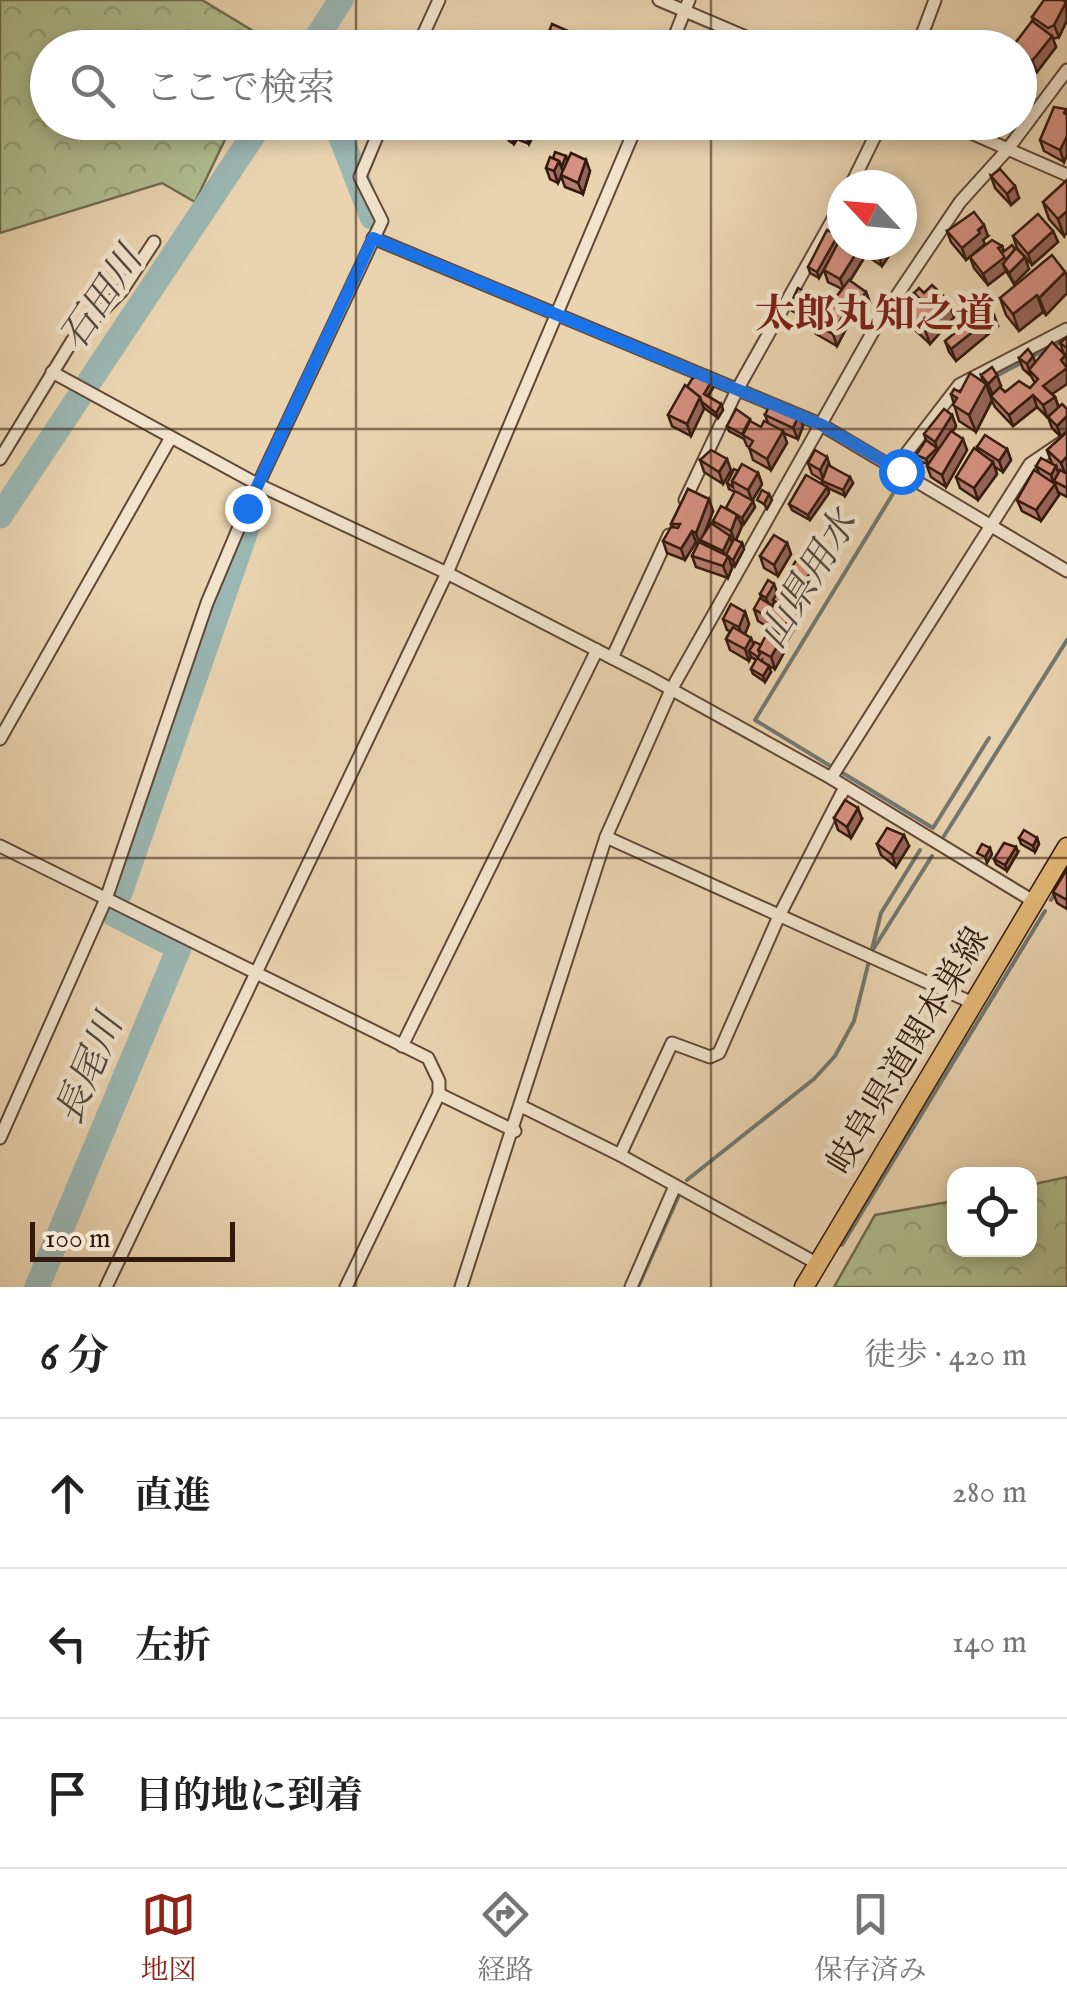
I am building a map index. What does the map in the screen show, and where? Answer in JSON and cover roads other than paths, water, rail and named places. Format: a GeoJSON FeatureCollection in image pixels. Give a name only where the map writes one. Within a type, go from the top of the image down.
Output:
{"type":"FeatureCollection","features":[{"type":"Feature","properties":{"kind":"main road","name":"岐阜県道関本巣線"},"geometry":{"type":"LineString","coordinates":[[804,1287],[1067,847]]}},
{"type":"Feature","properties":{"kind":"street"},"geometry":{"type":"LineString","coordinates":[[426,30],[439,0]]}},
{"type":"Feature","properties":{"kind":"street"},"geometry":{"type":"LineString","coordinates":[[660,0],[687,5],[736,30]]}},
{"type":"Feature","properties":{"kind":"street"},"geometry":{"type":"LineString","coordinates":[[924,30],[935,0]]}},
{"type":"Feature","properties":{"kind":"street"},"geometry":{"type":"LineString","coordinates":[[677,30],[687,5]]}},
{"type":"Feature","properties":{"kind":"street"},"geometry":{"type":"LineString","coordinates":[[1037,110],[1067,70]]}},
{"type":"Feature","properties":{"kind":"street"},"geometry":{"type":"LineString","coordinates":[[0,1138],[106,899],[207,602],[257,484],[382,221],[360,177],[375,140]]}},
{"type":"Feature","properties":{"kind":"street"},"geometry":{"type":"LineString","coordinates":[[106,1287],[447,573],[631,140]]}},
{"type":"Feature","properties":{"kind":"street"},"geometry":{"type":"LineString","coordinates":[[858,170],[873,140]]}},
{"type":"Feature","properties":{"kind":"street"},"geometry":{"type":"LineString","coordinates":[[985,140],[1067,175]]}},
{"type":"Feature","properties":{"kind":"street"},"geometry":{"type":"LineString","coordinates":[[461,1287],[523,1107],[606,837],[672,690],[820,424],[927,248],[960,202],[1014,140]]}},
{"type":"Feature","properties":{"kind":"street"},"geometry":{"type":"LineString","coordinates":[[612,658],[737,390],[827,230]]}},
{"type":"Feature","properties":{"kind":"street"},"geometry":{"type":"LineString","coordinates":[[373,238],[820,424],[1067,570]]}},
{"type":"Feature","properties":{"kind":"street"},"geometry":{"type":"LineString","coordinates":[[0,459],[58,375],[72,341],[121,292],[154,242]]}},
{"type":"Feature","properties":{"kind":"street"},"geometry":{"type":"LineString","coordinates":[[901,471],[959,385],[1067,329]]}},
{"type":"Feature","properties":{"kind":"street"},"geometry":{"type":"LineString","coordinates":[[58,375],[170,440],[447,573],[672,690],[831,778],[1034,901]]}},
{"type":"Feature","properties":{"kind":"street"},"geometry":{"type":"LineString","coordinates":[[831,778],[1030,464],[1067,439]]}},
{"type":"Feature","properties":{"kind":"street"},"geometry":{"type":"LineString","coordinates":[[0,739],[170,440]]}},
{"type":"Feature","properties":{"kind":"street"},"geometry":{"type":"LineString","coordinates":[[402,1046],[461,934],[596,650]]}},
{"type":"Feature","properties":{"kind":"street"},"geometry":{"type":"LineString","coordinates":[[620,1155],[672,1043],[710,1058],[719,1053],[780,916],[845,787]]}},
{"type":"Feature","properties":{"kind":"street"},"geometry":{"type":"LineString","coordinates":[[606,837],[974,1004]]}},
{"type":"Feature","properties":{"kind":"street"},"geometry":{"type":"LineString","coordinates":[[0,846],[428,1058],[439,1081],[440,1094],[346,1287]]}},
{"type":"Feature","properties":{"kind":"street"},"geometry":{"type":"LineString","coordinates":[[440,1094],[514,1131]]}},
{"type":"Feature","properties":{"kind":"street"},"geometry":{"type":"LineString","coordinates":[[523,1107],[620,1155],[818,1264]]}},
{"type":"Feature","properties":{"kind":"street"},"geometry":{"type":"LineString","coordinates":[[631,1287],[675,1186]]}},
{"type":"Feature","properties":{"kind":"waterway","name":"石田川"},"geometry":{"type":"LineString","coordinates":[[322,30],[341,0]]}},
{"type":"Feature","properties":{"kind":"waterway","name":"石田川"},"geometry":{"type":"LineString","coordinates":[[0,516],[250,140]]}},
{"type":"Feature","properties":{"kind":"waterway","name":"長尾川"},"geometry":{"type":"LineString","coordinates":[[342,140],[372,217]]}},
{"type":"Feature","properties":{"kind":"waterway","name":"山県用水"},"geometry":{"type":"LineString","coordinates":[[1031,357],[1067,339]]}},
{"type":"Feature","properties":{"kind":"waterway","name":"山県用水"},"geometry":{"type":"LineString","coordinates":[[996,376],[1023,362]]}},
{"type":"Feature","properties":{"kind":"waterway","name":"山県用水"},"geometry":{"type":"LineString","coordinates":[[832,767],[755,720],[919,451]]}},
{"type":"Feature","properties":{"kind":"waterway","name":"長尾川"},"geometry":{"type":"LineString","coordinates":[[120,893],[255,505]]}},
{"type":"Feature","properties":{"kind":"waterway"},"geometry":{"type":"LineString","coordinates":[[944,836],[1067,640]]}},
{"type":"Feature","properties":{"kind":"waterway","name":"山県用水"},"geometry":{"type":"LineString","coordinates":[[841,772],[933,828],[989,738]]}},
{"type":"Feature","properties":{"kind":"waterway","name":"山県用水"},"geometry":{"type":"LineString","coordinates":[[687,1180],[814,1079],[835,1056],[854,1021],[881,913],[920,850]]}},
{"type":"Feature","properties":{"kind":"waterway"},"geometry":{"type":"LineString","coordinates":[[874,948],[932,856]]}},
{"type":"Feature","properties":{"kind":"waterway"},"geometry":{"type":"LineString","coordinates":[[1051,900],[1057,890]]}},
{"type":"Feature","properties":{"kind":"waterway"},"geometry":{"type":"LineString","coordinates":[[842,1245],[1045,911]]}},
{"type":"Feature","properties":{"kind":"waterway","name":"長尾川"},"geometry":{"type":"LineString","coordinates":[[37,1287],[179,948],[113,914]]}},
{"type":"Feature","properties":{"kind":"waterway","name":"山県用水"},"geometry":{"type":"LineString","coordinates":[[638,1287],[680,1193]]}},
{"type":"Feature","properties":{"kind":"district","name":"太郎丸知之道"},"geometry":{"type":"Point","coordinates":[875,313]}}]}
